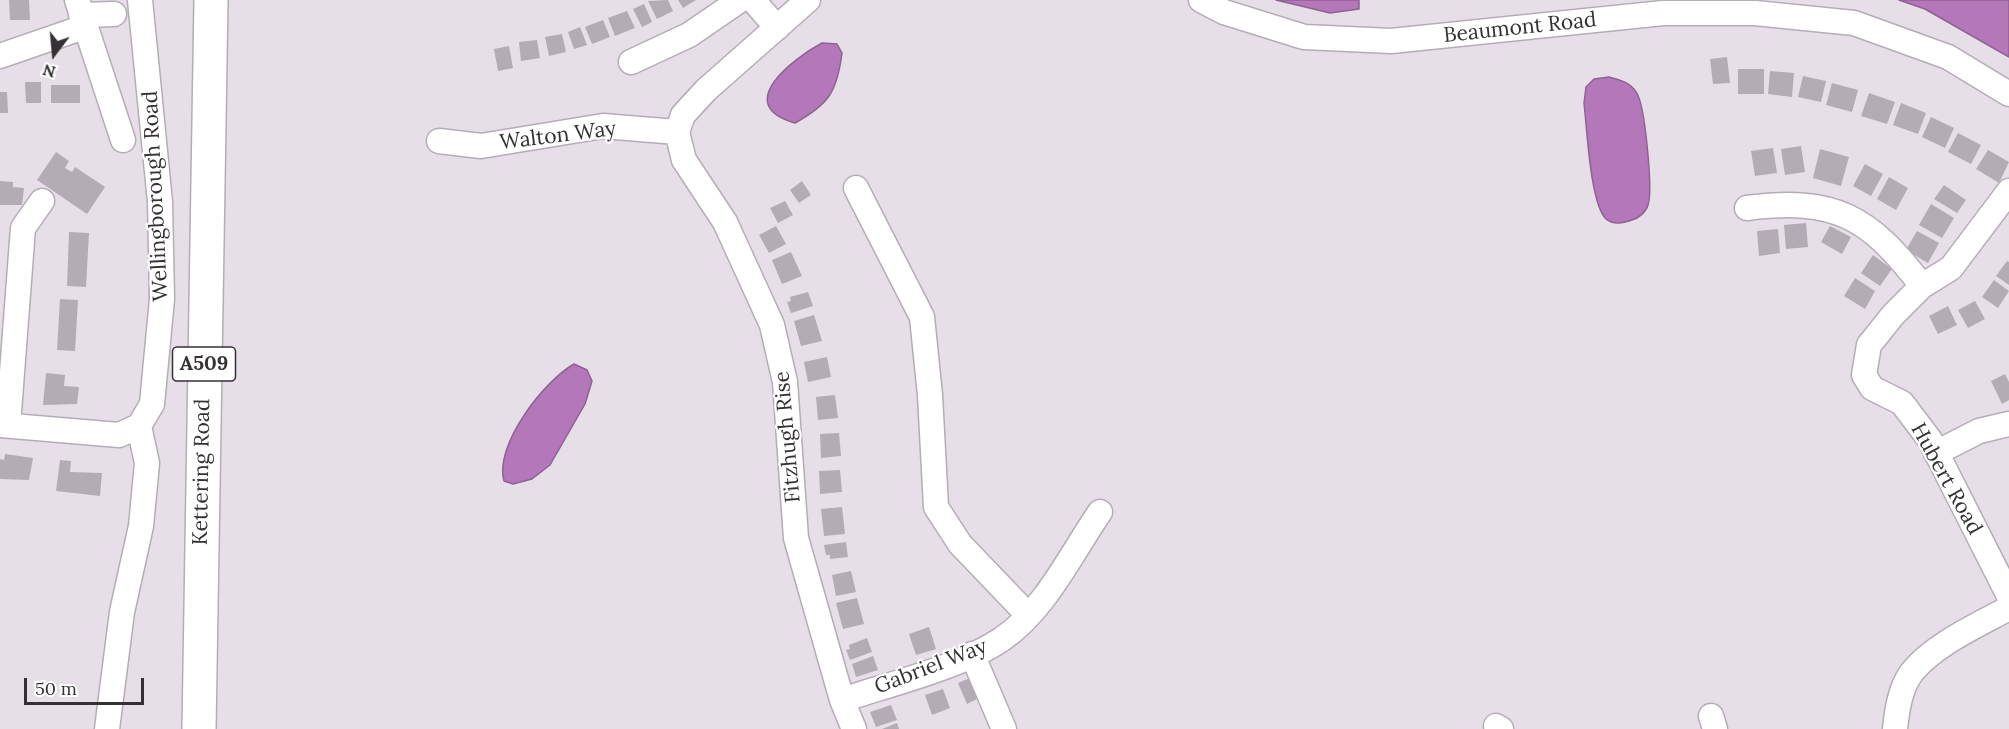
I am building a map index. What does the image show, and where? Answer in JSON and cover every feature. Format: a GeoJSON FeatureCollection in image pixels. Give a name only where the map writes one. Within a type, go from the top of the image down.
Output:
{"type":"FeatureCollection","features":[{"type":"Feature","properties":{"kind":"highway","name":"Kettering Road"},"geometry":{"type":"LineString","coordinates":[[199,729],[211,0]]}},
{"type":"Feature","properties":{"kind":"street","name":"Wellingborough Road"},"geometry":{"type":"LineString","coordinates":[[129,430],[152,405],[162,299],[160,202],[148,61],[140,0]]}},
{"type":"Feature","properties":{"kind":"street"},"geometry":{"type":"LineString","coordinates":[[631,62],[689,35],[740,0]]}},
{"type":"Feature","properties":{"kind":"street"},"geometry":{"type":"LineString","coordinates":[[753,0],[777,28]]}},
{"type":"Feature","properties":{"kind":"street"},"geometry":{"type":"LineString","coordinates":[[677,132],[683,115],[706,90],[808,0]]}},
{"type":"Feature","properties":{"kind":"street","name":"Beaumont Road"},"geometry":{"type":"LineString","coordinates":[[1201,0],[1224,12],[1304,37],[1391,41],[1609,9],[1663,13],[1755,13],[1854,23],[1948,57],[2009,94]]}},
{"type":"Feature","properties":{"kind":"street"},"geometry":{"type":"LineString","coordinates":[[81,14],[123,140]]}},
{"type":"Feature","properties":{"kind":"street"},"geometry":{"type":"LineString","coordinates":[[0,56],[81,14],[114,14]]}},
{"type":"Feature","properties":{"kind":"street","name":"Walton Way"},"geometry":{"type":"LineString","coordinates":[[439,141],[481,146],[603,126],[677,132]]}},
{"type":"Feature","properties":{"kind":"street","name":"Fitzhugh Rise"},"geometry":{"type":"LineString","coordinates":[[677,132],[684,160],[725,222],[772,324],[785,382],[796,538],[842,700],[854,729]]}},
{"type":"Feature","properties":{"kind":"street"},"geometry":{"type":"LineString","coordinates":[[856,188],[922,317],[930,395],[936,507],[960,544],[1028,615]]}},
{"type":"Feature","properties":{"kind":"street","name":"Hubert Road"},"geometry":{"type":"LineString","coordinates":[[2009,191],[1951,268],[1922,286],[1893,315],[1869,345],[1864,375],[1872,388],[1902,403],[1936,453],[2009,596]]}},
{"type":"Feature","properties":{"kind":"street"},"geometry":{"type":"LineString","coordinates":[[42,201],[14,242],[4,425],[129,430],[147,464],[141,526],[122,612],[107,729]]}},
{"type":"Feature","properties":{"kind":"street"},"geometry":{"type":"LineString","coordinates":[[1747,208],[1784,204],[1824,207],[1863,224],[1900,256],[1922,286]]}},
{"type":"Feature","properties":{"kind":"street"},"geometry":{"type":"LineString","coordinates":[[1936,453],[1979,431],[2009,424]]}},
{"type":"Feature","properties":{"kind":"street","name":"Gabriel Way"},"geometry":{"type":"LineString","coordinates":[[842,700],[972,654],[1002,639],[1028,615],[1052,585],[1100,512]]}},
{"type":"Feature","properties":{"kind":"street"},"geometry":{"type":"LineString","coordinates":[[1895,729],[1897,704],[1912,672],[1949,641],[2009,608]]}},
{"type":"Feature","properties":{"kind":"street"},"geometry":{"type":"LineString","coordinates":[[972,654],[1005,729]]}},
{"type":"Feature","properties":{"kind":"shaded area"},"geometry":{"type":"Polygon","coordinates":[[[1276,0],[1359,0],[1359,9],[1330,13],[1276,0]]]}},
{"type":"Feature","properties":{"kind":"shaded area"},"geometry":{"type":"Polygon","coordinates":[[[1899,0],[2009,0],[2009,57],[1925,9],[1899,0]]]}},
{"type":"Feature","properties":{"kind":"shaded area"},"geometry":{"type":"Polygon","coordinates":[[[822,43],[837,44],[842,53],[837,78],[829,96],[816,110],[795,123],[777,115],[768,105],[768,94],[774,82],[797,59],[822,43]]]}},
{"type":"Feature","properties":{"kind":"shaded area"},"geometry":{"type":"Polygon","coordinates":[[[1609,77],[1621,80],[1636,92],[1645,129],[1649,166],[1647,208],[1637,218],[1619,223],[1606,219],[1596,198],[1584,103],[1586,87],[1594,79],[1609,77]]]}},
{"type":"Feature","properties":{"kind":"shaded area"},"geometry":{"type":"Polygon","coordinates":[[[574,364],[587,370],[592,381],[585,404],[550,465],[532,479],[513,484],[504,481],[503,466],[506,450],[524,415],[549,384],[574,364]]]}},
{"type":"Feature","properties":{"kind":"building"},"geometry":{"type":"Polygon","coordinates":[[[9,0],[29,0],[30,20],[10,20],[9,0]]]}},
{"type":"Feature","properties":{"kind":"building"},"geometry":{"type":"Polygon","coordinates":[[[668,0],[673,11],[657,19],[648,1],[668,0]]]}},
{"type":"Feature","properties":{"kind":"building"},"geometry":{"type":"Polygon","coordinates":[[[678,0],[696,0],[683,8],[678,0]]]}},
{"type":"Feature","properties":{"kind":"building"},"geometry":{"type":"Polygon","coordinates":[[[644,4],[652,22],[642,27],[633,9],[644,4]]]}},
{"type":"Feature","properties":{"kind":"building"},"geometry":{"type":"Polygon","coordinates":[[[627,11],[635,28],[615,36],[608,18],[627,11]]]}},
{"type":"Feature","properties":{"kind":"building"},"geometry":{"type":"Polygon","coordinates":[[[603,20],[610,37],[592,44],[585,27],[603,20]]]}},
{"type":"Feature","properties":{"kind":"building"},"geometry":{"type":"Polygon","coordinates":[[[580,27],[587,45],[574,49],[568,32],[580,27]]]}},
{"type":"Feature","properties":{"kind":"building"},"geometry":{"type":"Polygon","coordinates":[[[562,34],[566,52],[549,56],[545,37],[562,34]]]}},
{"type":"Feature","properties":{"kind":"building"},"geometry":{"type":"Polygon","coordinates":[[[537,40],[540,58],[521,61],[519,42],[537,40]]]}},
{"type":"Feature","properties":{"kind":"building"},"geometry":{"type":"Polygon","coordinates":[[[509,46],[513,68],[498,71],[494,49],[509,46]]]}},
{"type":"Feature","properties":{"kind":"building"},"geometry":{"type":"Polygon","coordinates":[[[1727,57],[1730,83],[1713,84],[1710,59],[1727,57]]]}},
{"type":"Feature","properties":{"kind":"building"},"geometry":{"type":"Polygon","coordinates":[[[1738,69],[1764,69],[1764,94],[1738,94],[1738,69]]]}},
{"type":"Feature","properties":{"kind":"building"},"geometry":{"type":"Polygon","coordinates":[[[1770,71],[1794,73],[1792,97],[1768,94],[1770,71]]]}},
{"type":"Feature","properties":{"kind":"building"},"geometry":{"type":"Polygon","coordinates":[[[1803,76],[1826,81],[1821,102],[1798,97],[1803,76]]]}},
{"type":"Feature","properties":{"kind":"building"},"geometry":{"type":"Polygon","coordinates":[[[25,82],[41,82],[41,103],[26,103],[25,82]]]}},
{"type":"Feature","properties":{"kind":"building"},"geometry":{"type":"Polygon","coordinates":[[[1832,83],[1858,90],[1852,112],[1826,105],[1832,83]]]}},
{"type":"Feature","properties":{"kind":"building"},"geometry":{"type":"Polygon","coordinates":[[[51,85],[80,85],[80,103],[51,103],[51,85]]]}},
{"type":"Feature","properties":{"kind":"building"},"geometry":{"type":"Polygon","coordinates":[[[0,92],[7,92],[8,113],[0,113],[0,92]]]}},
{"type":"Feature","properties":{"kind":"building"},"geometry":{"type":"Polygon","coordinates":[[[1869,93],[1895,102],[1887,124],[1861,116],[1869,93]]]}},
{"type":"Feature","properties":{"kind":"building"},"geometry":{"type":"Polygon","coordinates":[[[1901,103],[1926,113],[1918,134],[1893,125],[1901,103]]]}},
{"type":"Feature","properties":{"kind":"building"},"geometry":{"type":"Polygon","coordinates":[[[1931,117],[1954,128],[1945,148],[1922,137],[1931,117]]]}},
{"type":"Feature","properties":{"kind":"building"},"geometry":{"type":"Polygon","coordinates":[[[1958,133],[1981,145],[1971,164],[1948,152],[1958,133]]]}},
{"type":"Feature","properties":{"kind":"building"},"geometry":{"type":"Polygon","coordinates":[[[1801,146],[1805,172],[1785,175],[1781,149],[1801,146]]]}},
{"type":"Feature","properties":{"kind":"building"},"geometry":{"type":"Polygon","coordinates":[[[1773,148],[1777,173],[1755,176],[1751,151],[1773,148]]]}},
{"type":"Feature","properties":{"kind":"building"},"geometry":{"type":"Polygon","coordinates":[[[1820,149],[1849,157],[1841,186],[1813,178],[1820,149]]]}},
{"type":"Feature","properties":{"kind":"building"},"geometry":{"type":"Polygon","coordinates":[[[1988,150],[2009,162],[1999,183],[1976,169],[1988,150]]]}},
{"type":"Feature","properties":{"kind":"building"},"geometry":{"type":"Polygon","coordinates":[[[56,152],[69,161],[65,168],[72,172],[75,167],[105,187],[87,214],[37,180],[56,152]]]}},
{"type":"Feature","properties":{"kind":"building"},"geometry":{"type":"Polygon","coordinates":[[[1865,164],[1883,174],[1871,196],[1853,186],[1865,164]]]}},
{"type":"Feature","properties":{"kind":"building"},"geometry":{"type":"Polygon","coordinates":[[[1889,177],[1908,188],[1896,210],[1877,199],[1889,177]]]}},
{"type":"Feature","properties":{"kind":"building"},"geometry":{"type":"Polygon","coordinates":[[[0,181],[13,182],[13,187],[24,188],[22,205],[0,205],[0,181]]]}},
{"type":"Feature","properties":{"kind":"building"},"geometry":{"type":"Polygon","coordinates":[[[802,181],[811,195],[799,203],[790,190],[802,181]]]}},
{"type":"Feature","properties":{"kind":"building"},"geometry":{"type":"Polygon","coordinates":[[[1944,185],[1966,200],[1957,213],[1934,199],[1944,185]]]}},
{"type":"Feature","properties":{"kind":"building"},"geometry":{"type":"Polygon","coordinates":[[[785,201],[793,215],[778,223],[770,208],[785,201]]]}},
{"type":"Feature","properties":{"kind":"building"},"geometry":{"type":"Polygon","coordinates":[[[1931,204],[1954,218],[1942,238],[1919,225],[1931,204]]]}},
{"type":"Feature","properties":{"kind":"building"},"geometry":{"type":"Polygon","coordinates":[[[1806,223],[1808,247],[1786,249],[1784,225],[1806,223]]]}},
{"type":"Feature","properties":{"kind":"building"},"geometry":{"type":"Polygon","coordinates":[[[776,226],[786,244],[769,253],[759,235],[776,226]]]}},
{"type":"Feature","properties":{"kind":"building"},"geometry":{"type":"Polygon","coordinates":[[[1830,226],[1851,237],[1842,254],[1821,242],[1830,226]]]}},
{"type":"Feature","properties":{"kind":"building"},"geometry":{"type":"Polygon","coordinates":[[[1778,229],[1780,253],[1759,256],[1757,231],[1778,229]]]}},
{"type":"Feature","properties":{"kind":"building"},"geometry":{"type":"Polygon","coordinates":[[[1917,231],[1939,243],[1928,263],[1906,250],[1917,231]]]}},
{"type":"Feature","properties":{"kind":"building"},"geometry":{"type":"Polygon","coordinates":[[[69,232],[89,233],[86,287],[67,286],[69,232]]]}},
{"type":"Feature","properties":{"kind":"building"},"geometry":{"type":"Polygon","coordinates":[[[791,252],[802,276],[782,284],[772,260],[791,252]]]}},
{"type":"Feature","properties":{"kind":"building"},"geometry":{"type":"Polygon","coordinates":[[[1873,255],[1892,269],[1880,286],[1861,273],[1873,255]]]}},
{"type":"Feature","properties":{"kind":"building"},"geometry":{"type":"Polygon","coordinates":[[[2007,261],[2009,262],[2009,285],[1996,276],[2007,261]]]}},
{"type":"Feature","properties":{"kind":"building"},"geometry":{"type":"Polygon","coordinates":[[[1855,278],[1875,291],[1865,309],[1844,296],[1855,278]]]}},
{"type":"Feature","properties":{"kind":"building"},"geometry":{"type":"Polygon","coordinates":[[[1994,280],[2009,291],[1998,308],[1982,297],[1994,280]]]}},
{"type":"Feature","properties":{"kind":"building"},"geometry":{"type":"Polygon","coordinates":[[[808,292],[813,306],[791,313],[787,302],[791,301],[790,297],[808,292]]]}},
{"type":"Feature","properties":{"kind":"building"},"geometry":{"type":"Polygon","coordinates":[[[60,299],[78,300],[75,351],[57,350],[60,299]]]}},
{"type":"Feature","properties":{"kind":"building"},"geometry":{"type":"Polygon","coordinates":[[[1975,301],[1985,319],[1968,328],[1958,310],[1975,301]]]}},
{"type":"Feature","properties":{"kind":"building"},"geometry":{"type":"Polygon","coordinates":[[[1948,306],[1957,325],[1938,334],[1929,316],[1948,306]]]}},
{"type":"Feature","properties":{"kind":"building"},"geometry":{"type":"Polygon","coordinates":[[[814,315],[822,341],[801,346],[794,321],[814,315]]]}},
{"type":"Feature","properties":{"kind":"building"},"geometry":{"type":"Polygon","coordinates":[[[827,357],[831,377],[808,382],[804,362],[827,357]]]}},
{"type":"Feature","properties":{"kind":"building"},"geometry":{"type":"Polygon","coordinates":[[[46,373],[65,375],[64,386],[79,387],[77,404],[43,405],[46,373]]]}},
{"type":"Feature","properties":{"kind":"building"},"geometry":{"type":"Polygon","coordinates":[[[2005,374],[2009,382],[2009,400],[2002,404],[1991,381],[2005,374]]]}},
{"type":"Feature","properties":{"kind":"building"},"geometry":{"type":"Polygon","coordinates":[[[835,395],[838,418],[818,420],[816,397],[835,395]]]}},
{"type":"Feature","properties":{"kind":"building"},"geometry":{"type":"Polygon","coordinates":[[[839,433],[841,456],[821,458],[820,434],[839,433]]]}},
{"type":"Feature","properties":{"kind":"building"},"geometry":{"type":"Polygon","coordinates":[[[5,454],[33,458],[29,480],[0,479],[0,459],[4,460],[5,454]]]}},
{"type":"Feature","properties":{"kind":"building"},"geometry":{"type":"Polygon","coordinates":[[[60,460],[71,461],[70,472],[102,473],[100,496],[56,491],[60,460]]]}},
{"type":"Feature","properties":{"kind":"building"},"geometry":{"type":"Polygon","coordinates":[[[840,470],[842,492],[820,494],[819,471],[840,470]]]}},
{"type":"Feature","properties":{"kind":"building"},"geometry":{"type":"Polygon","coordinates":[[[842,507],[845,534],[824,536],[821,509],[842,507]]]}},
{"type":"Feature","properties":{"kind":"building"},"geometry":{"type":"Polygon","coordinates":[[[846,542],[848,557],[830,559],[830,555],[826,555],[824,545],[846,542]]]}},
{"type":"Feature","properties":{"kind":"building"},"geometry":{"type":"Polygon","coordinates":[[[851,571],[856,592],[836,596],[832,575],[851,571]]]}},
{"type":"Feature","properties":{"kind":"building"},"geometry":{"type":"Polygon","coordinates":[[[857,598],[864,624],[843,629],[836,603],[857,598]]]}},
{"type":"Feature","properties":{"kind":"building"},"geometry":{"type":"Polygon","coordinates":[[[929,627],[936,649],[916,655],[909,634],[929,627]]]}},
{"type":"Feature","properties":{"kind":"building"},"geometry":{"type":"Polygon","coordinates":[[[867,638],[872,652],[850,660],[846,650],[850,649],[849,645],[867,638]]]}},
{"type":"Feature","properties":{"kind":"building"},"geometry":{"type":"Polygon","coordinates":[[[873,656],[878,670],[856,677],[852,664],[873,656]]]}},
{"type":"Feature","properties":{"kind":"building"},"geometry":{"type":"Polygon","coordinates":[[[972,677],[981,697],[967,704],[958,683],[972,677]]]}},
{"type":"Feature","properties":{"kind":"building"},"geometry":{"type":"Polygon","coordinates":[[[943,689],[950,708],[932,715],[925,695],[943,689]]]}},
{"type":"Feature","properties":{"kind":"building"},"geometry":{"type":"Polygon","coordinates":[[[891,705],[897,720],[876,727],[870,712],[891,705]]]}},
{"type":"Feature","properties":{"kind":"building"},"geometry":{"type":"Polygon","coordinates":[[[897,723],[899,729],[882,729],[897,723]]]}}]}
